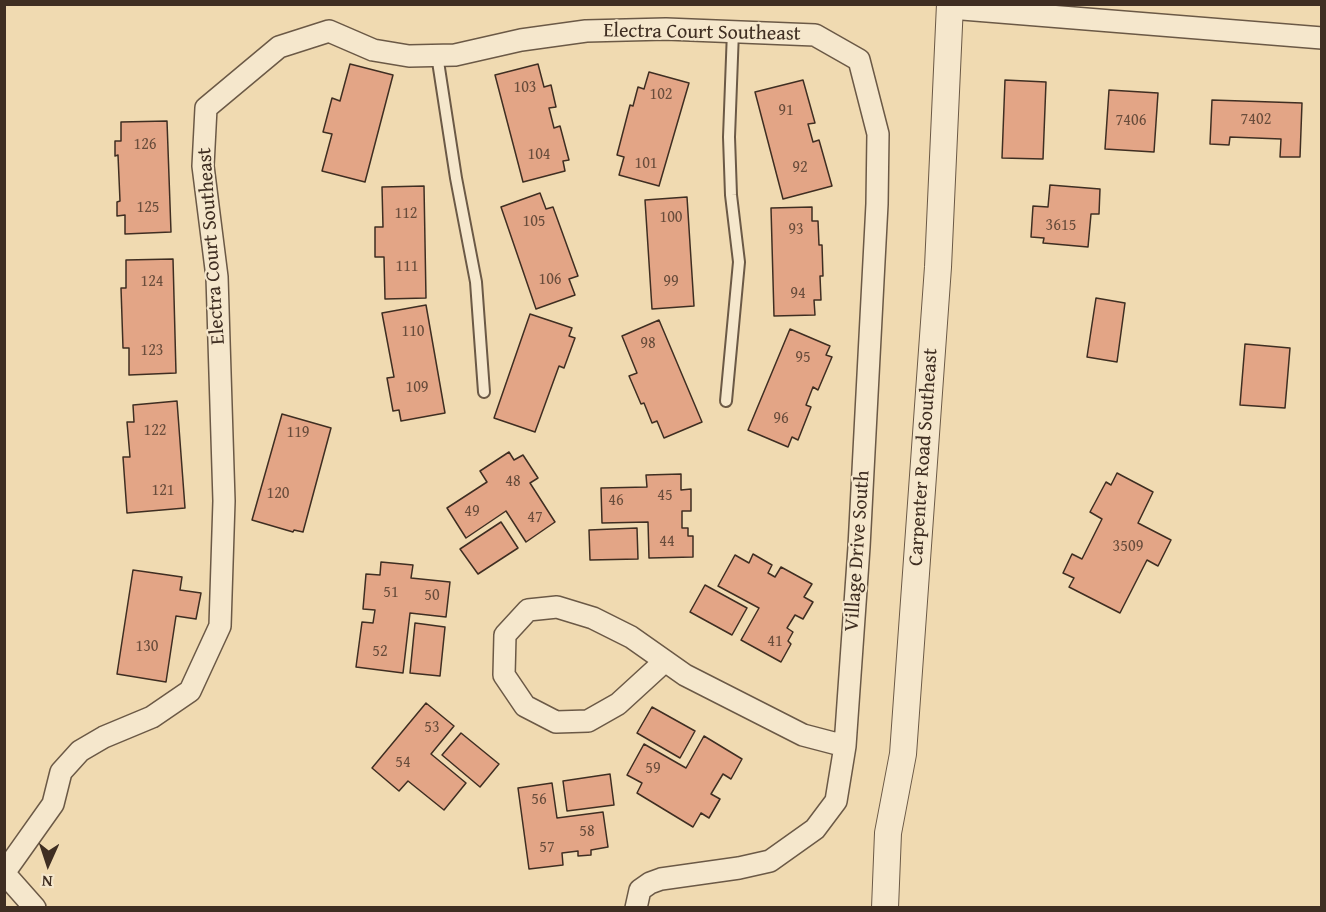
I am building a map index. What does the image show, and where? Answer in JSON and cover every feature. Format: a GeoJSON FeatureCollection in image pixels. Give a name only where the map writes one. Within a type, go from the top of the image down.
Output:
{"type":"FeatureCollection","features":[{"type":"Feature","properties":{"kind":"street"},"geometry":{"type":"LineString","coordinates":[[950,6],[1322,38]]}},
{"type":"Feature","properties":{"kind":"street","name":"Carpenter Road Southeast"},"geometry":{"type":"LineString","coordinates":[[885,908],[888,833],[903,754],[906,719],[938,267],[950,6]]}},
{"type":"Feature","properties":{"kind":"street","name":"Electra Court Southeast"},"geometry":{"type":"LineString","coordinates":[[4,873],[53,804],[62,772],[80,751],[104,737],[152,717],[190,691],[220,626],[224,489],[217,278],[203,166],[206,108],[279,47],[329,31],[373,50],[408,56],[455,55],[521,40],[586,31],[666,29],[815,35],[859,60]]}},
{"type":"Feature","properties":{"kind":"street","name":"Village Drive South"},"geometry":{"type":"LineString","coordinates":[[636,908],[640,890],[661,879],[739,868],[770,861],[815,829],[836,801],[845,746],[859,547],[877,204],[878,134],[859,60]]}},
{"type":"Feature","properties":{"kind":"street"},"geometry":{"type":"LineString","coordinates":[[665,661],[618,704],[588,721],[556,722],[525,706],[504,675],[505,634],[528,610],[556,607],[593,618],[631,637],[685,675],[803,735],[845,746]]}},
{"type":"Feature","properties":{"kind":"street"},"geometry":{"type":"LineString","coordinates":[[4,873],[24,903]]}},
{"type":"Feature","properties":{"kind":"lane"},"geometry":{"type":"LineString","coordinates":[[726,401],[739,262],[731,195],[729,137],[733,31]]}},
{"type":"Feature","properties":{"kind":"lane"},"geometry":{"type":"LineString","coordinates":[[437,55],[456,178],[476,282],[484,392]]}},
{"type":"Feature","properties":{"kind":"building"},"geometry":{"type":"Polygon","coordinates":[[[350,64],[393,75],[365,182],[322,171],[332,134],[323,132],[332,98],[340,101],[350,64]]]}},
{"type":"Feature","properties":{"kind":"building"},"geometry":{"type":"Polygon","coordinates":[[[538,64],[544,87],[551,85],[556,107],[549,108],[554,128],[560,126],[569,160],[563,161],[565,171],[523,182],[495,75],[538,64]]]}},
{"type":"Feature","properties":{"kind":"building"},"geometry":{"type":"Polygon","coordinates":[[[649,72],[689,83],[659,186],[619,175],[624,157],[617,155],[630,105],[633,106],[638,87],[644,89],[649,72]]]}},
{"type":"Feature","properties":{"kind":"building"},"geometry":{"type":"Polygon","coordinates":[[[803,80],[815,123],[808,124],[813,142],[819,140],[832,186],[783,199],[755,92],[803,80]]]}},
{"type":"Feature","properties":{"kind":"building"},"geometry":{"type":"Polygon","coordinates":[[[1005,80],[1046,82],[1043,159],[1002,158],[1005,80]]]}},
{"type":"Feature","properties":{"kind":"building"},"geometry":{"type":"Polygon","coordinates":[[[1109,90],[1158,93],[1154,152],[1105,149],[1109,90]]]}},
{"type":"Feature","properties":{"kind":"building"},"geometry":{"type":"Polygon","coordinates":[[[1212,100],[1302,103],[1300,157],[1280,157],[1281,139],[1230,137],[1229,145],[1210,144],[1212,100]]]}},
{"type":"Feature","properties":{"kind":"building"},"geometry":{"type":"Polygon","coordinates":[[[167,121],[171,232],[125,234],[125,215],[117,216],[117,202],[120,201],[118,155],[115,156],[115,141],[121,141],[121,122],[167,121]]]}},
{"type":"Feature","properties":{"kind":"building"},"geometry":{"type":"Polygon","coordinates":[[[1050,185],[1100,189],[1099,214],[1091,214],[1088,247],[1043,243],[1044,238],[1031,237],[1033,206],[1048,207],[1050,185]]]}},
{"type":"Feature","properties":{"kind":"building"},"geometry":{"type":"Polygon","coordinates":[[[424,186],[426,298],[385,299],[384,257],[375,257],[375,227],[383,227],[382,187],[424,186]]]}},
{"type":"Feature","properties":{"kind":"building"},"geometry":{"type":"Polygon","coordinates":[[[540,193],[546,209],[553,207],[578,276],[569,279],[575,295],[536,309],[501,207],[540,193]]]}},
{"type":"Feature","properties":{"kind":"building"},"geometry":{"type":"Polygon","coordinates":[[[687,197],[694,306],[652,309],[645,200],[687,197]]]}},
{"type":"Feature","properties":{"kind":"building"},"geometry":{"type":"Polygon","coordinates":[[[812,207],[812,221],[818,221],[819,245],[822,245],[821,300],[814,300],[815,315],[774,316],[771,208],[812,207]]]}},
{"type":"Feature","properties":{"kind":"building"},"geometry":{"type":"Polygon","coordinates":[[[173,259],[176,373],[129,375],[129,348],[123,348],[121,288],[126,288],[126,260],[173,259]]]}},
{"type":"Feature","properties":{"kind":"building"},"geometry":{"type":"Polygon","coordinates":[[[1096,298],[1125,303],[1117,362],[1087,357],[1096,298]]]}},
{"type":"Feature","properties":{"kind":"building"},"geometry":{"type":"Polygon","coordinates":[[[426,305],[445,413],[401,421],[399,410],[393,411],[387,378],[394,377],[382,313],[426,305]]]}},
{"type":"Feature","properties":{"kind":"building"},"geometry":{"type":"Polygon","coordinates":[[[530,314],[572,328],[569,336],[575,338],[564,368],[559,366],[535,432],[494,418],[530,314]]]}},
{"type":"Feature","properties":{"kind":"building"},"geometry":{"type":"Polygon","coordinates":[[[659,320],[702,422],[664,438],[657,421],[652,423],[644,403],[641,404],[629,376],[637,373],[622,336],[659,320]]]}},
{"type":"Feature","properties":{"kind":"building"},"geometry":{"type":"Polygon","coordinates":[[[790,329],[830,346],[826,355],[832,357],[818,390],[813,387],[806,405],[811,407],[798,440],[792,437],[788,447],[748,430],[790,329]]]}},
{"type":"Feature","properties":{"kind":"building"},"geometry":{"type":"Polygon","coordinates":[[[1245,344],[1290,348],[1285,408],[1240,405],[1245,344]]]}},
{"type":"Feature","properties":{"kind":"building"},"geometry":{"type":"Polygon","coordinates":[[[177,401],[185,508],[127,513],[123,457],[130,457],[127,422],[134,422],[133,405],[177,401]]]}},
{"type":"Feature","properties":{"kind":"building"},"geometry":{"type":"Polygon","coordinates":[[[282,414],[331,428],[303,532],[294,530],[293,532],[252,520],[282,414]]]}},
{"type":"Feature","properties":{"kind":"building"},"geometry":{"type":"Polygon","coordinates":[[[509,452],[514,460],[523,455],[538,478],[530,483],[555,522],[526,542],[506,511],[466,538],[447,508],[487,482],[480,471],[509,452]]]}},
{"type":"Feature","properties":{"kind":"building"},"geometry":{"type":"Polygon","coordinates":[[[1117,473],[1153,492],[1138,523],[1171,540],[1158,566],[1147,560],[1120,613],[1069,587],[1074,578],[1063,573],[1072,554],[1082,559],[1102,519],[1090,512],[1106,482],[1111,485],[1117,473]]]}},
{"type":"Feature","properties":{"kind":"building"},"geometry":{"type":"Polygon","coordinates":[[[681,474],[681,490],[691,489],[691,511],[682,511],[682,528],[688,528],[688,536],[693,536],[693,557],[649,558],[648,522],[602,523],[601,488],[647,487],[646,475],[681,474]]]}},
{"type":"Feature","properties":{"kind":"building"},"geometry":{"type":"Polygon","coordinates":[[[501,522],[518,548],[478,574],[460,549],[501,522]]]}},
{"type":"Feature","properties":{"kind":"building"},"geometry":{"type":"Polygon","coordinates":[[[637,528],[638,559],[590,560],[589,530],[637,528]]]}},
{"type":"Feature","properties":{"kind":"building"},"geometry":{"type":"Polygon","coordinates":[[[753,554],[772,565],[768,573],[775,577],[781,567],[812,584],[804,597],[813,602],[803,619],[795,615],[787,628],[793,632],[788,641],[791,644],[781,662],[741,640],[759,608],[718,586],[735,555],[749,563],[753,554]]]}},
{"type":"Feature","properties":{"kind":"building"},"geometry":{"type":"Polygon","coordinates":[[[381,562],[413,565],[411,578],[450,582],[446,617],[410,613],[403,673],[356,667],[362,622],[373,623],[375,610],[363,609],[366,574],[380,575],[381,562]]]}},
{"type":"Feature","properties":{"kind":"building"},"geometry":{"type":"Polygon","coordinates":[[[133,570],[182,577],[180,590],[201,593],[196,619],[176,616],[166,682],[117,674],[133,570]]]}},
{"type":"Feature","properties":{"kind":"building"},"geometry":{"type":"Polygon","coordinates":[[[705,585],[747,608],[732,635],[690,612],[705,585]]]}},
{"type":"Feature","properties":{"kind":"building"},"geometry":{"type":"Polygon","coordinates":[[[415,623],[445,627],[440,676],[410,673],[415,623]]]}},
{"type":"Feature","properties":{"kind":"building"},"geometry":{"type":"Polygon","coordinates":[[[426,703],[454,726],[431,754],[466,783],[444,810],[408,781],[399,791],[372,768],[426,703]]]}},
{"type":"Feature","properties":{"kind":"building"},"geometry":{"type":"Polygon","coordinates":[[[652,707],[695,731],[680,758],[637,733],[652,707]]]}},
{"type":"Feature","properties":{"kind":"building"},"geometry":{"type":"Polygon","coordinates":[[[461,733],[499,764],[480,787],[442,755],[461,733]]]}},
{"type":"Feature","properties":{"kind":"building"},"geometry":{"type":"Polygon","coordinates":[[[704,736],[742,759],[731,779],[723,774],[711,794],[720,799],[709,818],[701,813],[693,827],[637,793],[642,783],[627,775],[644,744],[686,768],[704,736]]]}},
{"type":"Feature","properties":{"kind":"building"},"geometry":{"type":"Polygon","coordinates":[[[610,774],[614,805],[567,811],[563,781],[610,774]]]}},
{"type":"Feature","properties":{"kind":"building"},"geometry":{"type":"Polygon","coordinates":[[[552,783],[557,818],[603,812],[608,847],[591,850],[591,855],[578,856],[578,851],[562,853],[563,865],[529,869],[518,788],[552,783]]]}}]}
